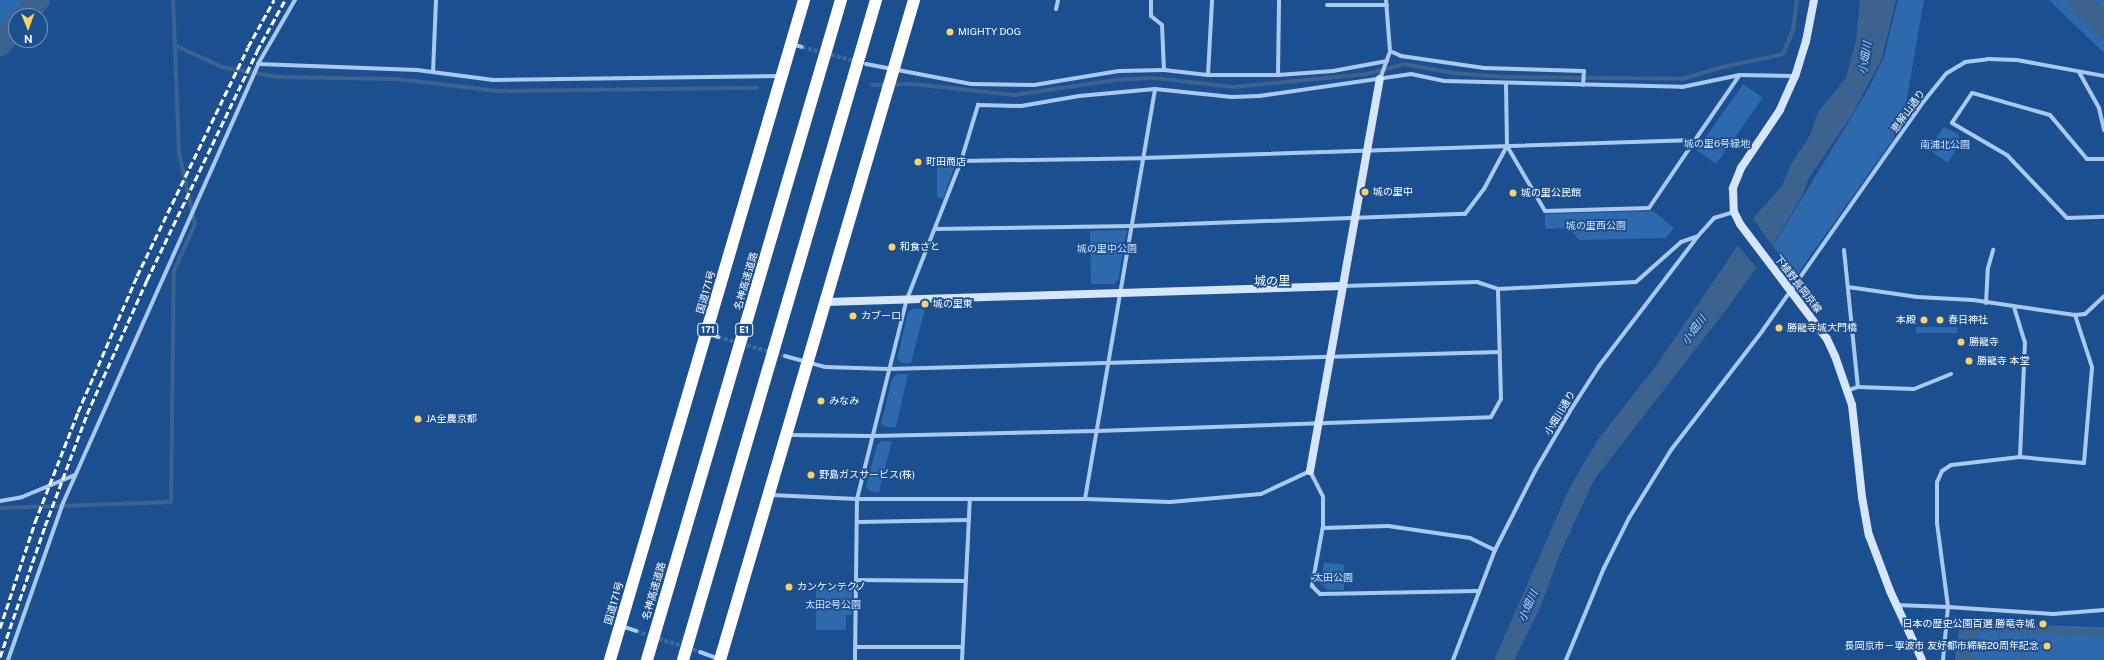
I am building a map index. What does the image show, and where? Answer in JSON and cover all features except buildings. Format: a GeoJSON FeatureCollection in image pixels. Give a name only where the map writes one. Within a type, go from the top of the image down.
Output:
{"type":"FeatureCollection","features":[{"type":"Feature","properties":{"kind":"highway","name":"国道171号"},"geometry":{"type":"LineString","coordinates":[[610,660],[712,335],[781,76],[797,45],[804,0]]}},
{"type":"Feature","properties":{"kind":"highway","name":"名神高速道路"},"geometry":{"type":"LineString","coordinates":[[647,660],[841,0]]}},
{"type":"Feature","properties":{"kind":"highway"},"geometry":{"type":"LineString","coordinates":[[683,660],[876,0]]}},
{"type":"Feature","properties":{"kind":"highway"},"geometry":{"type":"LineString","coordinates":[[720,660],[914,0]]}},
{"type":"Feature","properties":{"kind":"street"},"geometry":{"type":"LineString","coordinates":[[8,660],[63,503],[258,64],[295,0]]}},
{"type":"Feature","properties":{"kind":"street"},"geometry":{"type":"LineString","coordinates":[[433,72],[436,0]]}},
{"type":"Feature","properties":{"kind":"street"},"geometry":{"type":"LineString","coordinates":[[1056,9],[1058,0]]}},
{"type":"Feature","properties":{"kind":"street"},"geometry":{"type":"LineString","coordinates":[[1151,0],[1150,16],[1162,25],[1164,70]]}},
{"type":"Feature","properties":{"kind":"street"},"geometry":{"type":"LineString","coordinates":[[1208,75],[1212,0]]}},
{"type":"Feature","properties":{"kind":"street"},"geometry":{"type":"LineString","coordinates":[[1278,75],[1279,0]]}},
{"type":"Feature","properties":{"kind":"street","name":"下植野長岡京線"},"geometry":{"type":"LineString","coordinates":[[1814,0],[1806,41],[1795,76],[1780,110],[1741,168],[1733,188],[1734,212],[1740,224],[1827,339],[1849,390],[1867,525],[1875,553],[1896,605],[1922,660]]}},
{"type":"Feature","properties":{"kind":"street"},"geometry":{"type":"LineString","coordinates":[[1327,5],[1387,2],[1390,51],[1380,79],[1310,472],[1323,497],[1323,528],[1312,586],[1320,594],[1478,591]]}},
{"type":"Feature","properties":{"kind":"street"},"geometry":{"type":"LineString","coordinates":[[1390,51],[1401,56],[1484,68],[1584,71],[1583,85]]}},
{"type":"Feature","properties":{"kind":"street","name":"恵解山通り"},"geometry":{"type":"LineString","coordinates":[[1566,660],[1604,568],[1629,518],[1671,450],[1924,101],[1947,74],[1965,62],[1988,59],[2017,60],[2104,76]]}},
{"type":"Feature","properties":{"kind":"street"},"geometry":{"type":"LineString","coordinates":[[866,64],[970,84],[1034,85],[1119,71],[1164,70],[1208,75],[1278,75],[1333,71],[1387,61]]}},
{"type":"Feature","properties":{"kind":"street"},"geometry":{"type":"LineString","coordinates":[[258,64],[356,66],[433,72],[493,80],[781,76]]}},
{"type":"Feature","properties":{"kind":"street"},"geometry":{"type":"LineString","coordinates":[[2079,72],[2099,108],[2104,130]]}},
{"type":"Feature","properties":{"kind":"street"},"geometry":{"type":"LineString","coordinates":[[855,660],[857,499],[888,369],[908,299],[961,161],[978,105],[1021,106],[1080,96],[1155,89],[1232,97],[1259,96],[1411,74],[1444,81],[1682,87],[1740,75],[1795,76]]}},
{"type":"Feature","properties":{"kind":"street"},"geometry":{"type":"LineString","coordinates":[[1507,146],[1545,211],[1649,208],[1740,75]]}},
{"type":"Feature","properties":{"kind":"street"},"geometry":{"type":"LineString","coordinates":[[935,229],[1131,226],[1465,214],[1484,189],[1507,146],[1506,83]]}},
{"type":"Feature","properties":{"kind":"street"},"geometry":{"type":"LineString","coordinates":[[1085,499],[1155,89]]}},
{"type":"Feature","properties":{"kind":"street"},"geometry":{"type":"LineString","coordinates":[[2104,158],[2087,159],[2050,115],[1972,93],[1952,123],[2007,155],[2067,218],[2104,217]]}},
{"type":"Feature","properties":{"kind":"street"},"geometry":{"type":"LineString","coordinates":[[961,161],[1143,158],[1695,140]]}},
{"type":"Feature","properties":{"kind":"street","name":"小畑川通り"},"geometry":{"type":"LineString","coordinates":[[1453,660],[1478,591],[1495,550],[1535,471],[1570,410],[1599,366],[1698,236],[1714,218],[1734,212]]}},
{"type":"Feature","properties":{"kind":"street"},"geometry":{"type":"LineString","coordinates":[[826,302],[1477,282],[1498,289],[1636,282],[1681,242],[1698,236]]}},
{"type":"Feature","properties":{"kind":"street"},"geometry":{"type":"LineString","coordinates":[[1844,250],[1858,387]]}},
{"type":"Feature","properties":{"kind":"street"},"geometry":{"type":"LineString","coordinates":[[1986,302],[1988,268],[1994,250]]}},
{"type":"Feature","properties":{"kind":"street"},"geometry":{"type":"LineString","coordinates":[[1848,287],[1917,297],[1986,302],[2076,315],[2085,314],[2104,296]]}},
{"type":"Feature","properties":{"kind":"street"},"geometry":{"type":"LineString","coordinates":[[786,435],[872,436],[1097,431],[1319,421],[1491,417],[1501,399],[1498,289]]}},
{"type":"Feature","properties":{"kind":"street"},"geometry":{"type":"LineString","coordinates":[[2014,307],[2024,342],[2020,457]]}},
{"type":"Feature","properties":{"kind":"street"},"geometry":{"type":"LineString","coordinates":[[1943,660],[1948,607],[1937,522],[1939,476],[1952,465],[2020,457],[2084,463],[2092,367],[2076,315]]}},
{"type":"Feature","properties":{"kind":"street"},"geometry":{"type":"LineString","coordinates":[[785,356],[825,367],[888,369],[1500,352]]}},
{"type":"Feature","properties":{"kind":"street"},"geometry":{"type":"LineString","coordinates":[[1849,390],[1858,387],[1914,389],[1951,374]]}},
{"type":"Feature","properties":{"kind":"street"},"geometry":{"type":"LineString","coordinates":[[768,495],[857,499],[1085,499],[1170,502],[1261,494],[1310,472]]}},
{"type":"Feature","properties":{"kind":"street"},"geometry":{"type":"LineString","coordinates":[[0,501],[22,497],[76,474]]}},
{"type":"Feature","properties":{"kind":"street"},"geometry":{"type":"LineString","coordinates":[[962,660],[970,499]]}},
{"type":"Feature","properties":{"kind":"street"},"geometry":{"type":"LineString","coordinates":[[857,522],[969,520]]}},
{"type":"Feature","properties":{"kind":"street"},"geometry":{"type":"LineString","coordinates":[[1323,528],[1388,526],[1470,538],[1495,550]]}},
{"type":"Feature","properties":{"kind":"street"},"geometry":{"type":"LineString","coordinates":[[856,580],[965,581]]}},
{"type":"Feature","properties":{"kind":"street"},"geometry":{"type":"LineString","coordinates":[[1896,605],[2053,614],[2104,610]]}},
{"type":"Feature","properties":{"kind":"street"},"geometry":{"type":"LineString","coordinates":[[620,626],[636,632]]}},
{"type":"Feature","properties":{"kind":"street"},"geometry":{"type":"LineString","coordinates":[[855,647],[962,647]]}},
{"type":"Feature","properties":{"kind":"street"},"geometry":{"type":"LineString","coordinates":[[700,652],[720,660]]}},
{"type":"Feature","properties":{"kind":"green space"},"geometry":{"type":"Polygon","coordinates":[[[0,0],[49,0],[42,8],[8,8],[8,44],[0,52],[0,0]]]}},
{"type":"Feature","properties":{"kind":"green space"},"geometry":{"type":"Polygon","coordinates":[[[1898,0],[1924,0],[1903,120],[1892,141],[1796,276],[1773,246],[1869,88],[1884,57],[1898,0]]]}},
{"type":"Feature","properties":{"kind":"green space"},"geometry":{"type":"Polygon","coordinates":[[[2049,0],[2070,0],[2104,34],[2104,53],[2049,0]]]}},
{"type":"Feature","properties":{"kind":"green space"},"geometry":{"type":"Polygon","coordinates":[[[2088,0],[2104,0],[2104,18],[2101,16],[2088,0]]]}},
{"type":"Feature","properties":{"kind":"green space","name":"城の里6号緑地"},"geometry":{"type":"Polygon","coordinates":[[[1743,84],[1763,98],[1716,164],[1697,150],[1743,84]]]}},
{"type":"Feature","properties":{"kind":"green space","name":"南浦北公園"},"geometry":{"type":"Polygon","coordinates":[[[1944,127],[1958,134],[1961,141],[1948,163],[1928,149],[1944,127]]]}},
{"type":"Feature","properties":{"kind":"green space"},"geometry":{"type":"Polygon","coordinates":[[[958,156],[943,199],[937,197],[937,157],[958,156]]]}},
{"type":"Feature","properties":{"kind":"green space","name":"城の里西公園"},"geometry":{"type":"Polygon","coordinates":[[[1653,211],[1674,228],[1666,238],[1579,240],[1568,228],[1545,229],[1545,214],[1653,211]]]}},
{"type":"Feature","properties":{"kind":"green space","name":"城の里中公園"},"geometry":{"type":"Polygon","coordinates":[[[1127,230],[1118,280],[1114,284],[1091,284],[1090,231],[1127,230]]]}},
{"type":"Feature","properties":{"kind":"green space"},"geometry":{"type":"Polygon","coordinates":[[[925,308],[911,363],[902,363],[897,359],[908,312],[913,309],[925,308]]]}},
{"type":"Feature","properties":{"kind":"green space"},"geometry":{"type":"Polygon","coordinates":[[[1916,327],[1957,327],[1957,333],[1916,333],[1916,327]]]}},
{"type":"Feature","properties":{"kind":"green space"},"geometry":{"type":"Polygon","coordinates":[[[897,374],[908,374],[896,427],[886,427],[881,424],[892,379],[897,374]]]}},
{"type":"Feature","properties":{"kind":"green space"},"geometry":{"type":"Polygon","coordinates":[[[882,441],[892,441],[879,492],[871,492],[866,487],[877,445],[882,441]]]}},
{"type":"Feature","properties":{"kind":"green space","name":"太田公園"},"geometry":{"type":"Polygon","coordinates":[[[1324,563],[1344,564],[1344,590],[1328,590],[1320,583],[1324,563]]]}},
{"type":"Feature","properties":{"kind":"green space","name":"太田2号公園"},"geometry":{"type":"Polygon","coordinates":[[[816,588],[852,588],[852,615],[846,615],[846,630],[816,630],[816,588]]]}},
{"type":"Feature","properties":{"kind":"green space"},"geometry":{"type":"Polygon","coordinates":[[[1968,623],[2104,627],[2104,660],[1955,660],[1959,630],[1968,623]]]}},
{"type":"Feature","properties":{"kind":"water","name":"小畑川"},"geometry":{"type":"Polygon","coordinates":[[[1860,0],[1896,0],[1882,58],[1853,113],[1809,178],[1802,196],[1773,245],[1726,310],[1594,480],[1560,554],[1540,608],[1514,660],[1494,660],[1570,487],[1597,441],[1658,363],[1734,251],[1754,217],[1782,186],[1790,166],[1810,135],[1818,112],[1846,78],[1856,40],[1860,0]]]}},
{"type":"Feature","properties":{"kind":"water"},"geometry":{"type":"Polygon","coordinates":[[[1969,624],[2104,629],[2104,637],[1977,631],[1974,660],[1957,660],[1960,630],[1969,624]]]}},
{"type":"Feature","properties":{"kind":"pier"},"geometry":{"type":"Polygon","coordinates":[[[1752,217],[1773,247],[1758,269],[1736,244],[1752,217]]]}},
{"type":"Feature","properties":{"kind":"waterway"},"geometry":{"type":"LineString","coordinates":[[31,8],[38,0]]}},
{"type":"Feature","properties":{"kind":"waterway"},"geometry":{"type":"LineString","coordinates":[[0,508],[171,502],[174,271],[195,224],[179,153],[173,0]]}},
{"type":"Feature","properties":{"kind":"waterway"},"geometry":{"type":"LineString","coordinates":[[872,85],[913,84],[1014,95],[1116,80],[1153,78],[1234,87],[1367,74],[1404,64],[1453,73],[1504,77],[1682,79],[1723,67],[1783,54],[1793,31],[1797,0]]}},
{"type":"Feature","properties":{"kind":"waterway"},"geometry":{"type":"LineString","coordinates":[[2078,0],[2104,26]]}},
{"type":"Feature","properties":{"kind":"waterway"},"geometry":{"type":"LineString","coordinates":[[0,44],[8,34]]}},
{"type":"Feature","properties":{"kind":"waterway"},"geometry":{"type":"LineString","coordinates":[[176,46],[222,67],[277,77],[397,79],[498,91],[757,88]]}},
{"type":"Feature","properties":{"kind":"waterway"},"geometry":{"type":"LineString","coordinates":[[2023,648],[2023,660]]}},
{"type":"Feature","properties":{"kind":"tunnel"},"geometry":{"type":"LineString","coordinates":[[802,47],[866,64]]}},
{"type":"Feature","properties":{"kind":"tunnel"},"geometry":{"type":"LineString","coordinates":[[718,337],[785,356]]}},
{"type":"Feature","properties":{"kind":"tunnel"},"geometry":{"type":"LineString","coordinates":[[636,631],[700,652]]}},
{"type":"Feature","properties":{"kind":"railway"},"geometry":{"type":"LineString","coordinates":[[0,628],[35,522],[78,412],[137,276],[248,47],[274,0]]}},
{"type":"Feature","properties":{"kind":"railway"},"geometry":{"type":"LineString","coordinates":[[0,657],[45,526],[87,414],[147,280],[257,51],[285,0]]}},
{"type":"Feature","properties":{"kind":"place","name":"MIGHTY DOG"},"geometry":{"type":"Point","coordinates":[950,32]}},
{"type":"Feature","properties":{"kind":"place","name":"町田商店"},"geometry":{"type":"Point","coordinates":[918,162]}},
{"type":"Feature","properties":{"kind":"place","name":"城の里中"},"geometry":{"type":"Point","coordinates":[1365,192]}},
{"type":"Feature","properties":{"kind":"place","name":"城の里公民館"},"geometry":{"type":"Point","coordinates":[1513,193]}},
{"type":"Feature","properties":{"kind":"place","name":"和食さと"},"geometry":{"type":"Point","coordinates":[892,247]}},
{"type":"Feature","properties":{"kind":"place","name":"城の里東"},"geometry":{"type":"Point","coordinates":[925,304]}},
{"type":"Feature","properties":{"kind":"place","name":"カブーロ"},"geometry":{"type":"Point","coordinates":[853,316]}},
{"type":"Feature","properties":{"kind":"place","name":"本殿"},"geometry":{"type":"Point","coordinates":[1924,320]}},
{"type":"Feature","properties":{"kind":"place","name":"春日神社"},"geometry":{"type":"Point","coordinates":[1940,320]}},
{"type":"Feature","properties":{"kind":"place","name":"勝龍寺城大門橋"},"geometry":{"type":"Point","coordinates":[1779,328]}},
{"type":"Feature","properties":{"kind":"place","name":"勝龍寺"},"geometry":{"type":"Point","coordinates":[1961,342]}},
{"type":"Feature","properties":{"kind":"place","name":"勝龍寺 本堂"},"geometry":{"type":"Point","coordinates":[1969,361]}},
{"type":"Feature","properties":{"kind":"place","name":"みなみ"},"geometry":{"type":"Point","coordinates":[821,401]}},
{"type":"Feature","properties":{"kind":"place","name":"JA全農京都"},"geometry":{"type":"Point","coordinates":[418,419]}},
{"type":"Feature","properties":{"kind":"place","name":"野島ガスサービス(株)"},"geometry":{"type":"Point","coordinates":[811,475]}},
{"type":"Feature","properties":{"kind":"place","name":"カンケンテクノ"},"geometry":{"type":"Point","coordinates":[789,587]}},
{"type":"Feature","properties":{"kind":"place","name":"日本の歴史公園百選 勝竜寺城"},"geometry":{"type":"Point","coordinates":[2043,624]}},
{"type":"Feature","properties":{"kind":"place","name":"長岡京市－寧波市 友好都市締結20周年記念"},"geometry":{"type":"Point","coordinates":[2047,646]}},
{"type":"Feature","properties":{"kind":"district","name":"城の里"},"geometry":{"type":"Point","coordinates":[1272,282]}}]}
